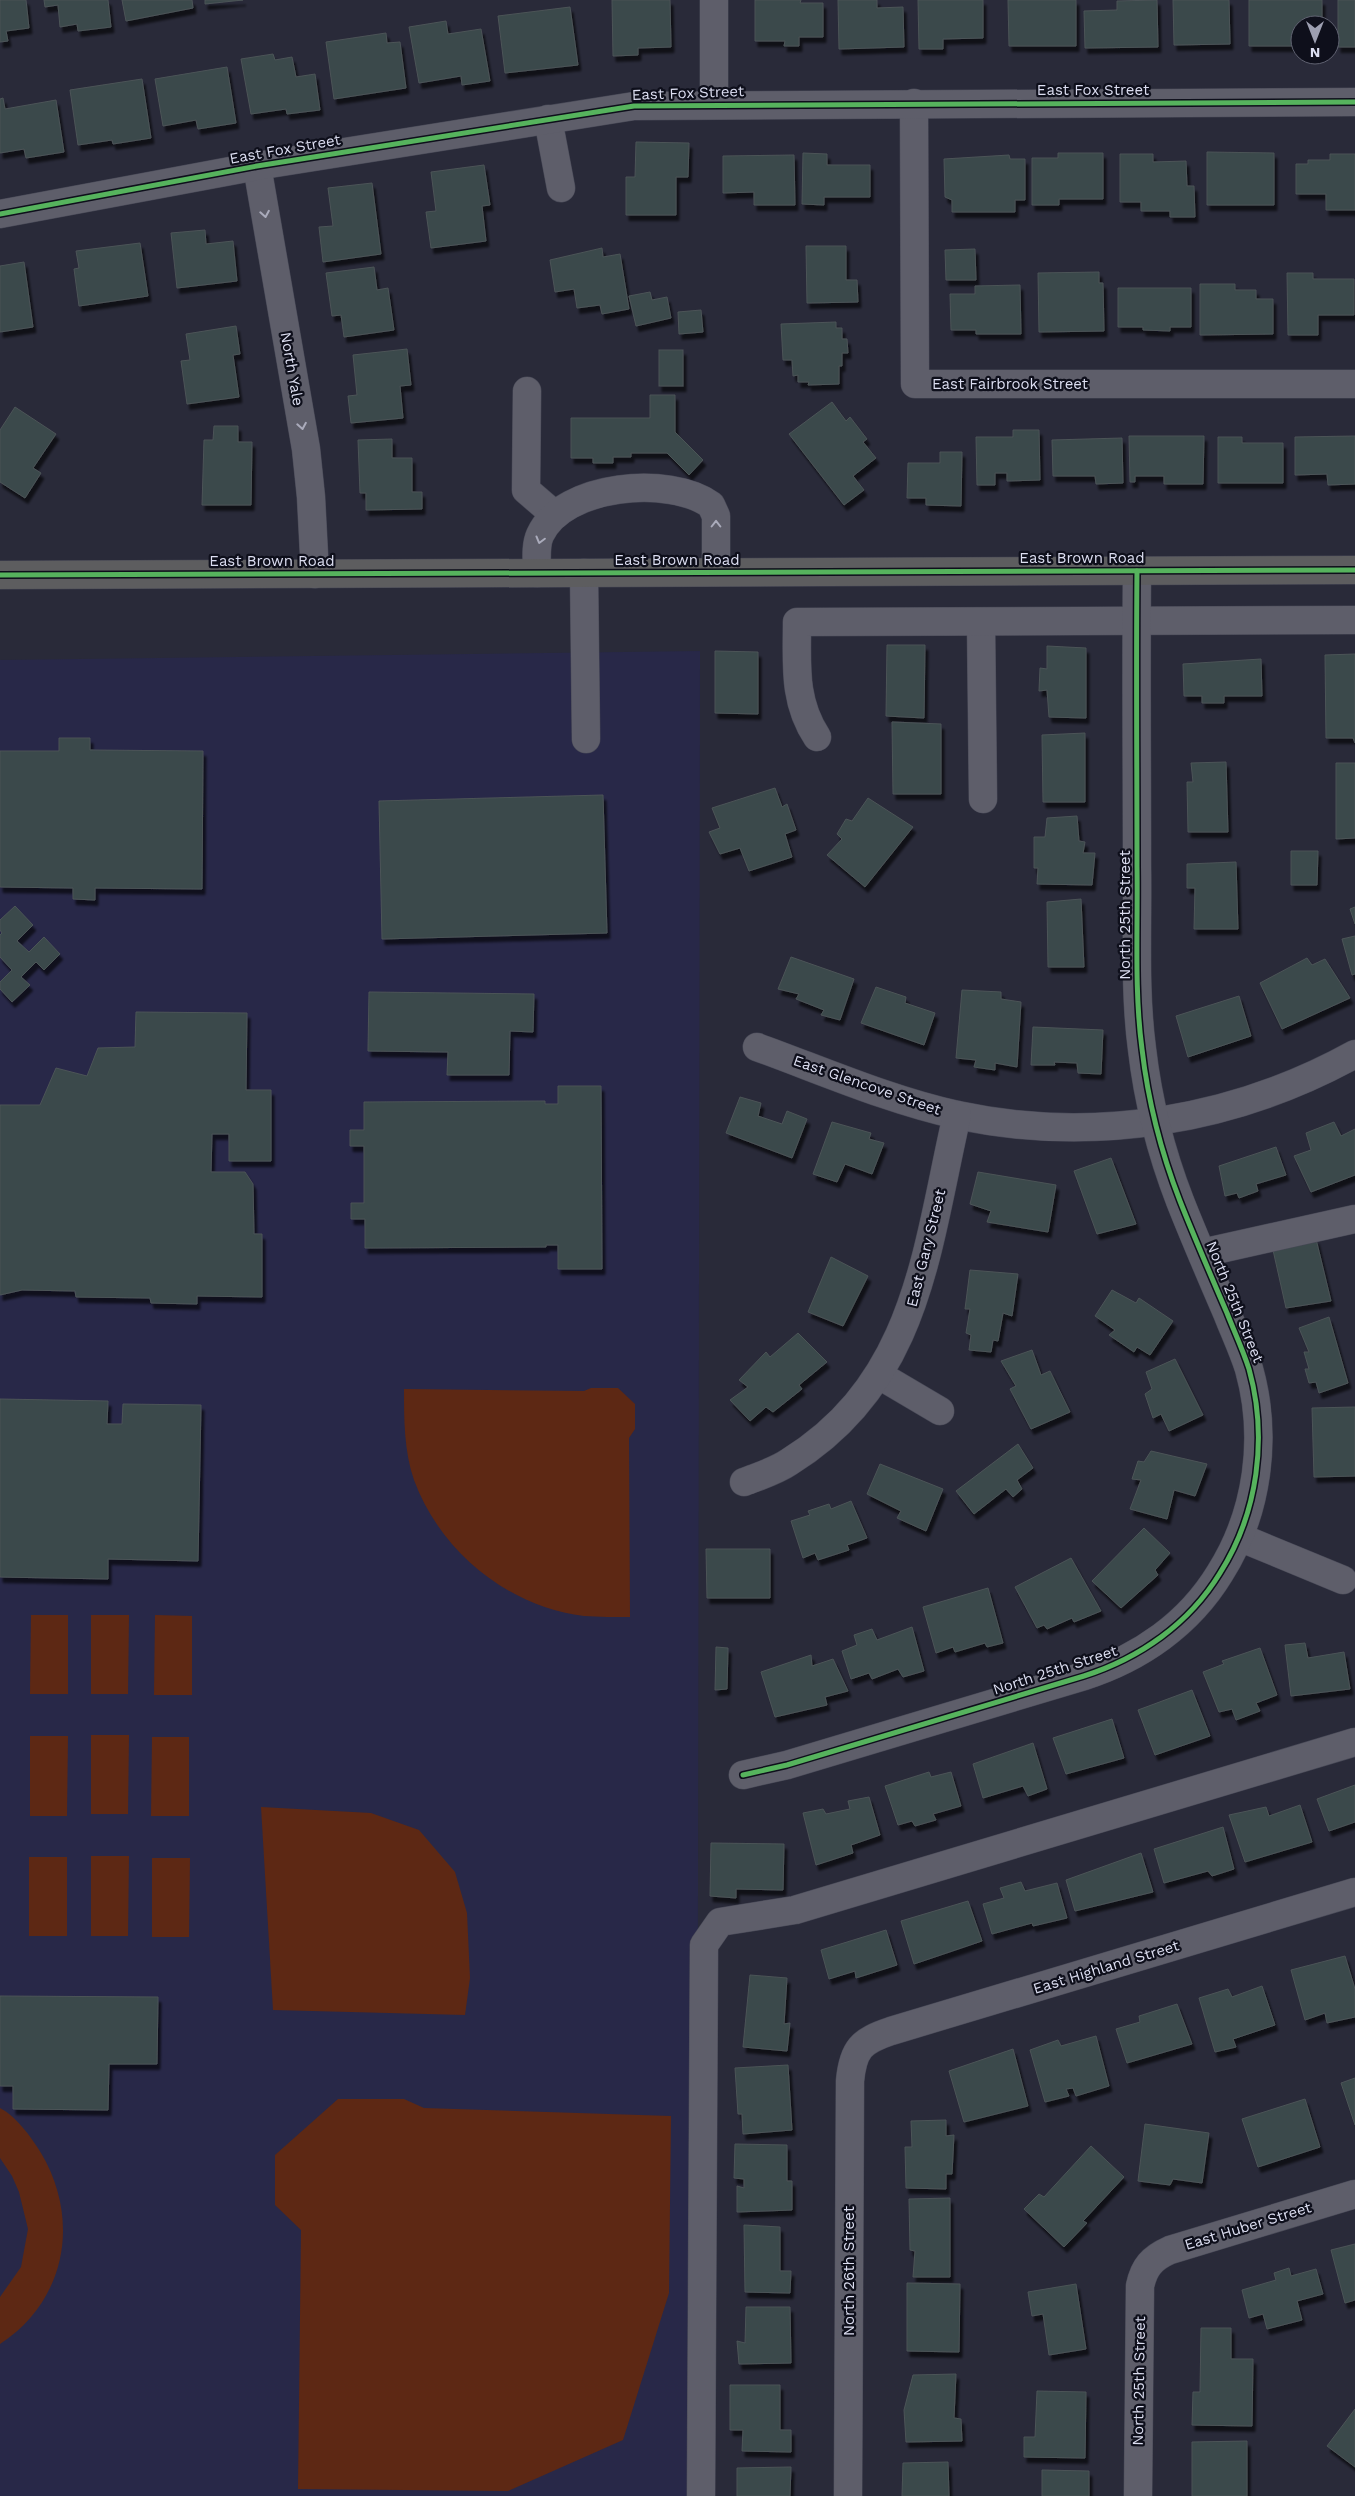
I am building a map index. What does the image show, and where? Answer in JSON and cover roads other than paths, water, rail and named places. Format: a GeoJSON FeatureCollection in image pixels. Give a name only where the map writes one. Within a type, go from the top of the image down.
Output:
{"type":"FeatureCollection","features":[{"type":"Feature","properties":{"kind":"main road","name":"East Brown Road"},"geometry":{"type":"LineString","coordinates":[[0,574],[1355,570]]}},
{"type":"Feature","properties":{"kind":"street"},"geometry":{"type":"LineString","coordinates":[[714,0],[714,104]]}},
{"type":"Feature","properties":{"kind":"street","name":"East Fox Street"},"geometry":{"type":"LineString","coordinates":[[0,214],[257,166],[634,106],[714,104],[1355,102]]}},
{"type":"Feature","properties":{"kind":"street","name":"East Fairbrook Street"},"geometry":{"type":"LineString","coordinates":[[914,103],[915,384],[1355,384]]}},
{"type":"Feature","properties":{"kind":"street"},"geometry":{"type":"LineString","coordinates":[[548,119],[561,188]]}},
{"type":"Feature","properties":{"kind":"street","name":"North Yale"},"geometry":{"type":"LineString","coordinates":[[257,166],[306,449],[311,497],[315,574]]}},
{"type":"Feature","properties":{"kind":"street"},"geometry":{"type":"LineString","coordinates":[[527,391],[526,490],[555,515]]}},
{"type":"Feature","properties":{"kind":"street"},"geometry":{"type":"LineString","coordinates":[[536,573],[540,535],[555,515],[569,506],[588,498],[628,487],[658,489],[706,501],[715,511],[716,572]]}},
{"type":"Feature","properties":{"kind":"street","name":"North 25th Street"},"geometry":{"type":"LineString","coordinates":[[743,1775],[787,1765],[1117,1664],[1154,1642],[1196,1606],[1226,1563],[1249,1511],[1255,1482],[1258,1452],[1255,1394],[1248,1367],[1174,1183],[1155,1122],[1141,1045],[1139,1006],[1137,571]]}},
{"type":"Feature","properties":{"kind":"street"},"geometry":{"type":"LineString","coordinates":[[584,573],[586,739]]}},
{"type":"Feature","properties":{"kind":"street"},"geometry":{"type":"LineString","coordinates":[[817,737],[803,714],[797,685],[797,622],[1355,620]]}},
{"type":"Feature","properties":{"kind":"street"},"geometry":{"type":"LineString","coordinates":[[981,622],[983,799]]}},
{"type":"Feature","properties":{"kind":"street","name":"East Glencove Street"},"geometry":{"type":"LineString","coordinates":[[757,1047],[894,1097],[957,1115],[1019,1125],[1054,1127],[1102,1127],[1155,1122],[1211,1111],[1266,1095],[1314,1075],[1355,1054]]}},
{"type":"Feature","properties":{"kind":"street","name":"East Gary Street"},"geometry":{"type":"LineString","coordinates":[[744,1482],[788,1463],[845,1418],[879,1374],[900,1339],[915,1298],[957,1115]]}},
{"type":"Feature","properties":{"kind":"street"},"geometry":{"type":"LineString","coordinates":[[1202,1253],[1355,1219]]}},
{"type":"Feature","properties":{"kind":"street"},"geometry":{"type":"LineString","coordinates":[[879,1374],[940,1411]]}},
{"type":"Feature","properties":{"kind":"street"},"geometry":{"type":"LineString","coordinates":[[1239,1537],[1343,1580]]}},
{"type":"Feature","properties":{"kind":"street"},"geometry":{"type":"LineString","coordinates":[[701,2496],[704,1945],[720,1922],[796,1910],[1355,1742]]}},
{"type":"Feature","properties":{"kind":"street","name":"East Highland Street"},"geometry":{"type":"LineString","coordinates":[[859,2047],[868,2040],[891,2031],[1355,1892]]}},
{"type":"Feature","properties":{"kind":"street","name":"North 26th Street"},"geometry":{"type":"LineString","coordinates":[[848,2496],[850,2081],[854,2057],[859,2047]]}},
{"type":"Feature","properties":{"kind":"street","name":"East Huber Street"},"geometry":{"type":"LineString","coordinates":[[1146,2266],[1161,2254],[1170,2250],[1355,2194]]}},
{"type":"Feature","properties":{"kind":"street","name":"North 25th Street"},"geometry":{"type":"LineString","coordinates":[[1138,2496],[1140,2286],[1146,2266]]}}]}
